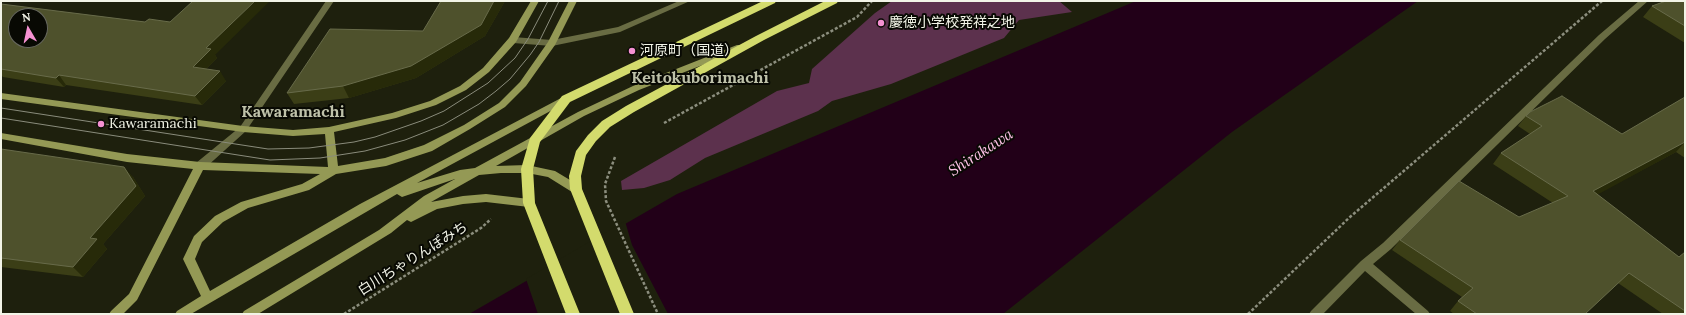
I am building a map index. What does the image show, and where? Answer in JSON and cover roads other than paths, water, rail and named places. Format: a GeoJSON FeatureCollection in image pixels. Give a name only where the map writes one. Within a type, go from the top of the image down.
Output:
{"type":"FeatureCollection","features":[{"type":"Feature","properties":{"kind":"highway"},"geometry":{"type":"LineString","coordinates":[[572,314],[529,204],[527,169],[534,141],[566,99],[771,1]]}},
{"type":"Feature","properties":{"kind":"highway"},"geometry":{"type":"LineString","coordinates":[[627,314],[572,182],[580,154],[592,138],[606,124],[630,109],[760,38],[833,1]]}},
{"type":"Feature","properties":{"kind":"street"},"geometry":{"type":"LineString","coordinates":[[115,314],[133,297],[200,166],[243,129],[330,1]]}},
{"type":"Feature","properties":{"kind":"street"},"geometry":{"type":"LineString","coordinates":[[1,96],[243,129],[293,133],[329,130],[393,116],[439,100],[463,88],[486,70],[513,40],[535,1]]}},
{"type":"Feature","properties":{"kind":"street"},"geometry":{"type":"LineString","coordinates":[[1,136],[128,158],[200,166],[334,171],[386,162],[428,148],[467,127],[502,105],[523,84],[552,43],[573,1]]}},
{"type":"Feature","properties":{"kind":"street"},"geometry":{"type":"LineString","coordinates":[[513,40],[552,43],[620,29],[686,1]]}},
{"type":"Feature","properties":{"kind":"street"},"geometry":{"type":"LineString","coordinates":[[1315,314],[1365,264],[1387,246],[1602,37],[1644,1]]}},
{"type":"Feature","properties":{"kind":"street"},"geometry":{"type":"LineString","coordinates":[[383,232],[428,199],[581,114],[636,88],[760,38]]}},
{"type":"Feature","properties":{"kind":"street"},"geometry":{"type":"LineString","coordinates":[[181,314],[364,207],[566,99]]}},
{"type":"Feature","properties":{"kind":"street"},"geometry":{"type":"LineString","coordinates":[[329,130],[334,171]]}},
{"type":"Feature","properties":{"kind":"street"},"geometry":{"type":"LineString","coordinates":[[364,207],[434,180],[460,174],[527,169],[550,174],[572,182]]}},
{"type":"Feature","properties":{"kind":"street"},"geometry":{"type":"LineString","coordinates":[[208,298],[189,259],[198,239],[219,219],[245,205],[305,187],[334,171]]}},
{"type":"Feature","properties":{"kind":"street"},"geometry":{"type":"LineString","coordinates":[[248,314],[383,232],[435,206],[463,200],[486,198],[529,204]]}},
{"type":"Feature","properties":{"kind":"street"},"geometry":{"type":"LineString","coordinates":[[1365,264],[1424,314]]}},
{"type":"Feature","properties":{"kind":"water","name":"Shirakawa"},"geometry":{"type":"Polygon","coordinates":[[[1136,1],[1418,1],[1232,132],[1003,314],[469,314],[677,194],[1136,1]]]}},
{"type":"Feature","properties":{"kind":"tram line"},"geometry":{"type":"LineString","coordinates":[[1,108],[268,149],[309,148],[354,142],[375,137],[421,121],[444,111],[488,83],[515,58],[528,39],[548,1]]}},
{"type":"Feature","properties":{"kind":"tram line"},"geometry":{"type":"LineString","coordinates":[[1,118],[270,160],[320,158],[365,151],[405,140],[443,125],[479,104],[496,91],[510,79],[530,55],[539,42],[559,1]]}},
{"type":"Feature","properties":{"kind":"place","name":"慶徳小学校発祥之地"},"geometry":{"type":"Point","coordinates":[881,23]}},
{"type":"Feature","properties":{"kind":"place","name":"河原町（国道）"},"geometry":{"type":"Point","coordinates":[632,51]}},
{"type":"Feature","properties":{"kind":"place","name":"Kawaramachi"},"geometry":{"type":"Point","coordinates":[101,124]}},
{"type":"Feature","properties":{"kind":"district","name":"Keitokuborimachi"},"geometry":{"type":"Point","coordinates":[700,78]}},
{"type":"Feature","properties":{"kind":"district","name":"Kawaramachi"},"geometry":{"type":"Point","coordinates":[293,112]}}]}
